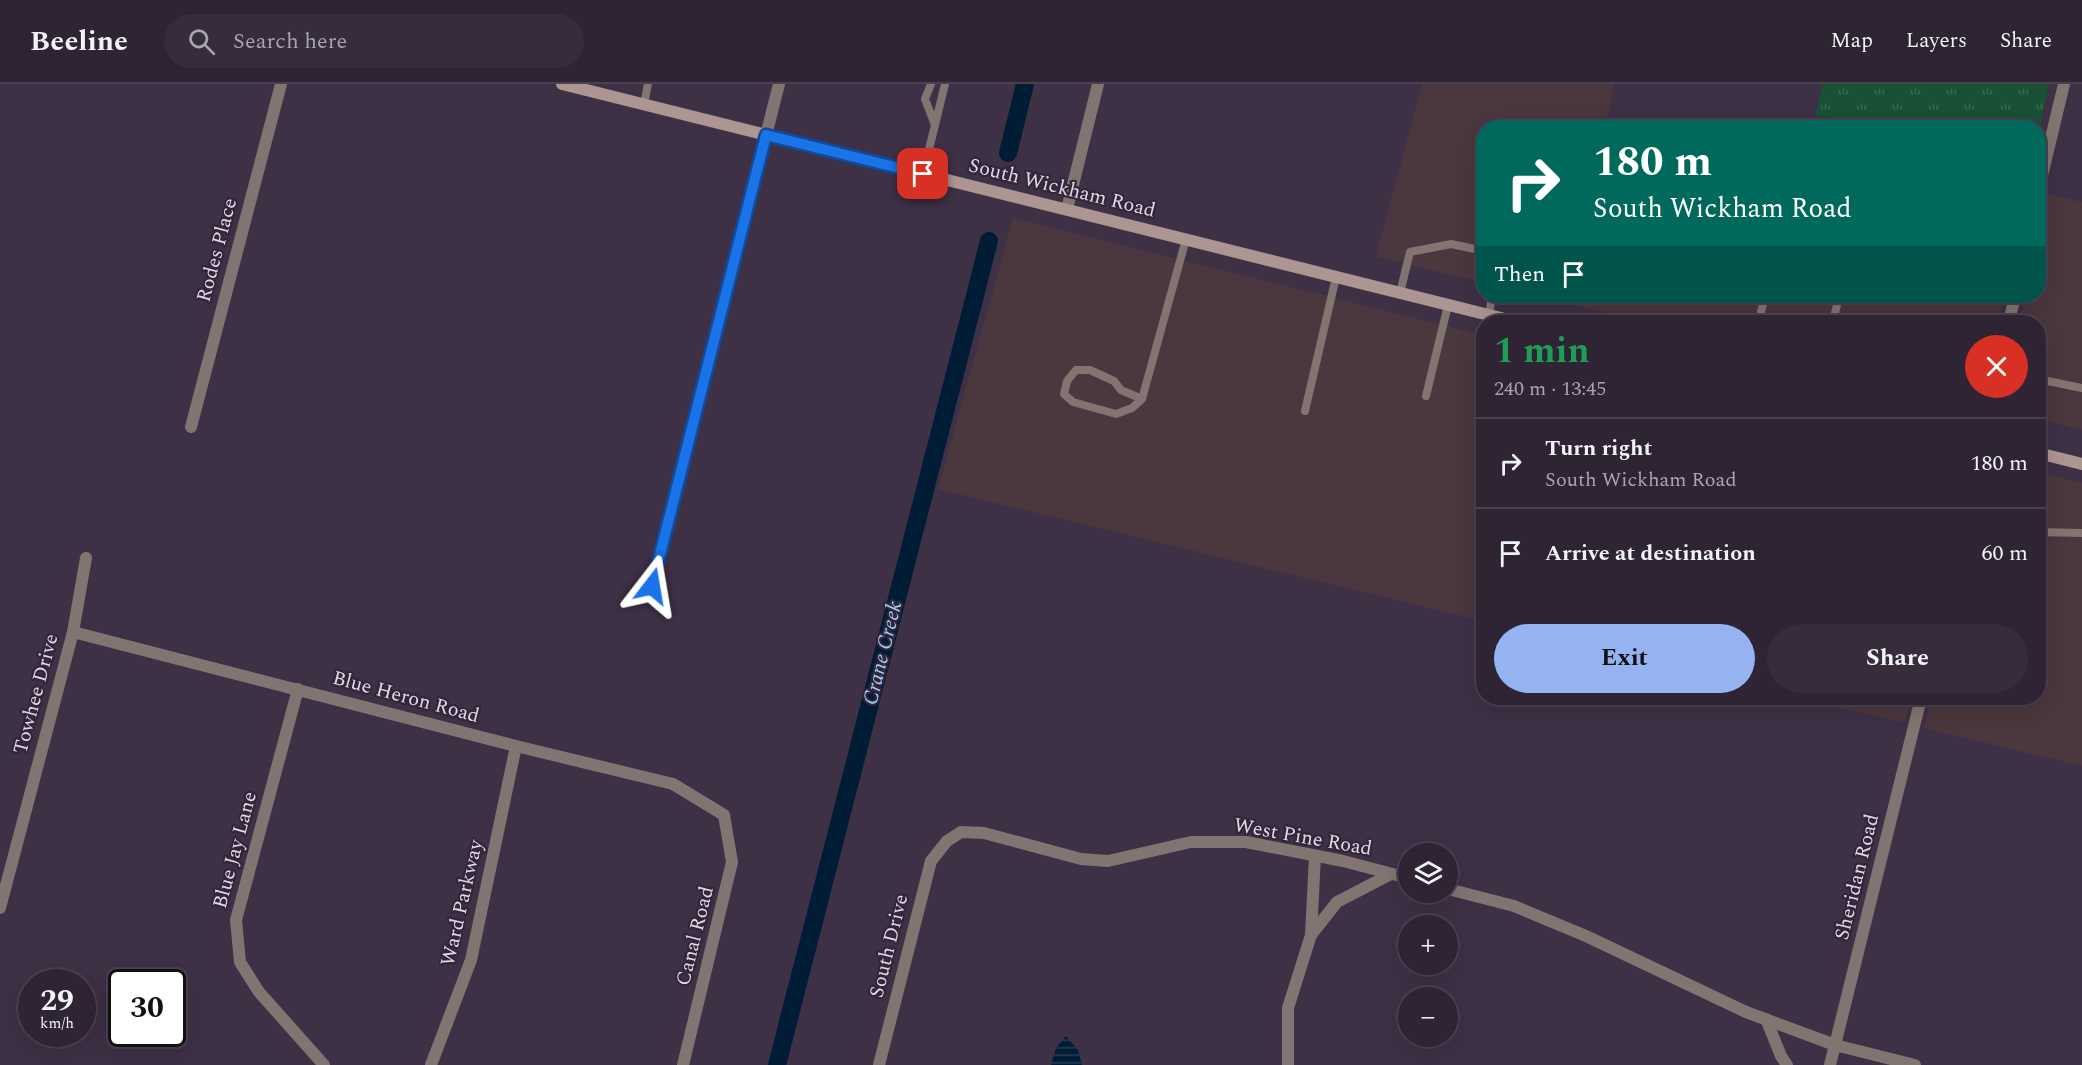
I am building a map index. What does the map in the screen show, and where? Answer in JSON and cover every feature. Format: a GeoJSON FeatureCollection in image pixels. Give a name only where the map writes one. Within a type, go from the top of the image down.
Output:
{"type":"FeatureCollection","features":[{"type":"Feature","properties":{"kind":"main road","name":"South Wickham Road"},"geometry":{"type":"LineString","coordinates":[[562,84],[1489,315]]}},
{"type":"Feature","properties":{"kind":"main road"},"geometry":{"type":"LineString","coordinates":[[2046,455],[2082,464]]}},
{"type":"Feature","properties":{"kind":"street","name":"Rodes Place"},"geometry":{"type":"LineString","coordinates":[[191,427],[282,84]]}},
{"type":"Feature","properties":{"kind":"street"},"geometry":{"type":"LineString","coordinates":[[652,586],[779,84]]}},
{"type":"Feature","properties":{"kind":"street"},"geometry":{"type":"LineString","coordinates":[[1067,209],[1098,84]]}},
{"type":"Feature","properties":{"kind":"street"},"geometry":{"type":"LineString","coordinates":[[2046,159],[2064,84]]}},
{"type":"Feature","properties":{"kind":"street","name":"Towhee Drive"},"geometry":{"type":"LineString","coordinates":[[0,908],[73,632],[86,558]]}},
{"type":"Feature","properties":{"kind":"street","name":"Blue Heron Road"},"geometry":{"type":"LineString","coordinates":[[73,632],[673,784],[724,815]]}},
{"type":"Feature","properties":{"kind":"street","name":"Blue Jay Lane"},"geometry":{"type":"LineString","coordinates":[[298,689],[236,920],[240,962],[259,992],[324,1065]]}},
{"type":"Feature","properties":{"kind":"street","name":"Sheridan Road"},"geometry":{"type":"LineString","coordinates":[[1830,1065],[1919,705]]}},
{"type":"Feature","properties":{"kind":"street","name":"Ward Parkway"},"geometry":{"type":"LineString","coordinates":[[430,1065],[471,960],[516,746]]}},
{"type":"Feature","properties":{"kind":"street","name":"Canal Road"},"geometry":{"type":"LineString","coordinates":[[683,1065],[732,862],[724,815]]}},
{"type":"Feature","properties":{"kind":"street","name":"West Pine Road"},"geometry":{"type":"LineString","coordinates":[[946,841],[960,832],[984,834],[1081,859],[1108,861],[1191,842],[1246,842],[1398,876]]}},
{"type":"Feature","properties":{"kind":"street","name":"South Drive"},"geometry":{"type":"LineString","coordinates":[[879,1065],[931,861],[946,841]]}},
{"type":"Feature","properties":{"kind":"street"},"geometry":{"type":"LineString","coordinates":[[1288,1065],[1288,1008],[1311,935],[1315,856]]}},
{"type":"Feature","properties":{"kind":"street"},"geometry":{"type":"LineString","coordinates":[[1311,935],[1337,902],[1391,874]]}},
{"type":"Feature","properties":{"kind":"street"},"geometry":{"type":"LineString","coordinates":[[1458,892],[1514,906],[1586,936],[1746,1012],[1835,1045],[1915,1065]]}},
{"type":"Feature","properties":{"kind":"street"},"geometry":{"type":"LineString","coordinates":[[1766,1019],[1780,1056],[1787,1065]]}},
{"type":"Feature","properties":{"kind":"lane"},"geometry":{"type":"LineString","coordinates":[[644,104],[648,84]]}},
{"type":"Feature","properties":{"kind":"lane"},"geometry":{"type":"LineString","coordinates":[[931,84],[925,99],[935,125]]}},
{"type":"Feature","properties":{"kind":"lane"},"geometry":{"type":"LineString","coordinates":[[923,174],[945,84]]}},
{"type":"Feature","properties":{"kind":"lane"},"geometry":{"type":"LineString","coordinates":[[1142,399],[1121,390],[1114,381],[1090,370],[1076,370],[1067,381],[1064,394],[1073,402],[1116,414],[1132,408],[1142,399],[1186,239]]}},
{"type":"Feature","properties":{"kind":"lane"},"geometry":{"type":"LineString","coordinates":[[1400,293],[1410,252],[1451,244],[1476,249]]}},
{"type":"Feature","properties":{"kind":"lane"},"geometry":{"type":"LineString","coordinates":[[1305,411],[1336,277]]}},
{"type":"Feature","properties":{"kind":"lane"},"geometry":{"type":"LineString","coordinates":[[1489,315],[1490,303]]}},
{"type":"Feature","properties":{"kind":"lane"},"geometry":{"type":"LineString","coordinates":[[1426,396],[1448,305]]}},
{"type":"Feature","properties":{"kind":"lane"},"geometry":{"type":"LineString","coordinates":[[2046,381],[2082,388]]}},
{"type":"Feature","properties":{"kind":"lane"},"geometry":{"type":"LineString","coordinates":[[2046,532],[2082,533]]}},
{"type":"Feature","properties":{"kind":"shaded area"},"geometry":{"type":"Polygon","coordinates":[[[1422,84],[1614,84],[1606,120],[1476,120],[1476,281],[1376,256],[1422,84]]]}},
{"type":"Feature","properties":{"kind":"shaded area"},"geometry":{"type":"Polygon","coordinates":[[[2048,194],[2082,202],[2082,430],[2046,421],[2046,315],[2021,315],[2023,303],[2046,303],[2046,204],[2048,194]]]}},
{"type":"Feature","properties":{"kind":"shaded area"},"geometry":{"type":"Polygon","coordinates":[[[1013,218],[1476,333],[1476,619],[938,489],[1013,218]]]}},
{"type":"Feature","properties":{"kind":"shaded area"},"geometry":{"type":"Polygon","coordinates":[[[1566,303],[2003,303],[2000,315],[1616,315],[1566,303]]]}},
{"type":"Feature","properties":{"kind":"shaded area"},"geometry":{"type":"Polygon","coordinates":[[[2046,474],[2082,483],[2082,766],[1924,728],[1929,705],[2046,705],[2046,474]]]}},
{"type":"Feature","properties":{"kind":"shaded area"},"geometry":{"type":"Polygon","coordinates":[[[1828,705],[1909,705],[1905,723],[1828,705]]]}},
{"type":"Feature","properties":{"kind":"green space"},"geometry":{"type":"Polygon","coordinates":[[[1823,84],[2049,84],[2041,120],[1834,120],[1815,115],[1823,84]]]}},
{"type":"Feature","properties":{"kind":"water"},"geometry":{"type":"Polygon","coordinates":[[[1066,1036],[1078,1050],[1082,1065],[1051,1065],[1056,1048],[1066,1036]]]}},
{"type":"Feature","properties":{"kind":"waterway","name":"Crane Creek"},"geometry":{"type":"LineString","coordinates":[[1008,153],[1025,84]]}},
{"type":"Feature","properties":{"kind":"waterway","name":"Crane Creek"},"geometry":{"type":"LineString","coordinates":[[777,1065],[989,241]]}},
{"type":"Feature","properties":{"kind":"route"},"geometry":{"type":"LineString","coordinates":[[652,586],[766,135],[923,174]]}}]}
